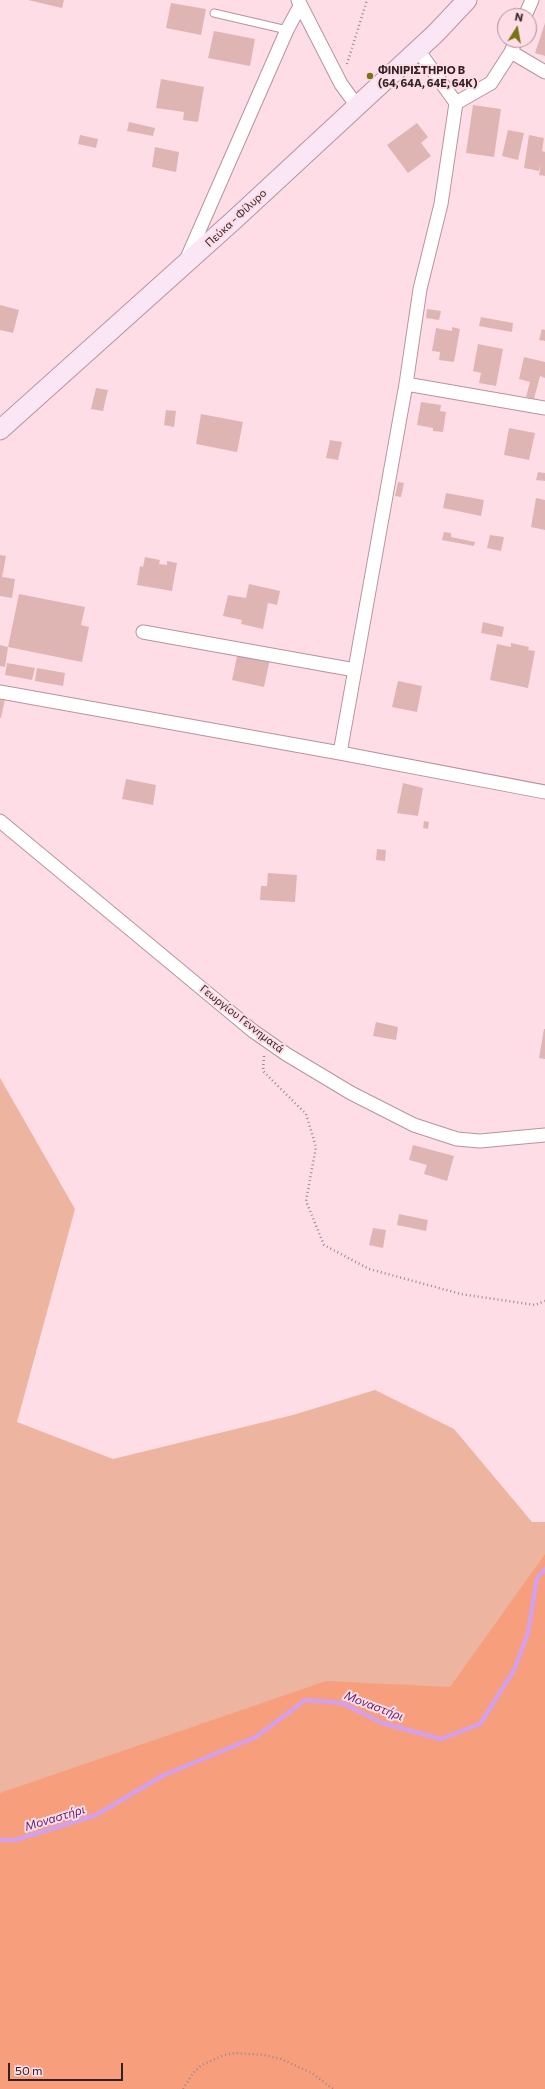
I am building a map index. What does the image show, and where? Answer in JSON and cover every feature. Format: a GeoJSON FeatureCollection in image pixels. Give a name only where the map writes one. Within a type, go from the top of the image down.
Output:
{"type":"FeatureCollection","features":[{"type":"Feature","properties":{"kind":"main road","name":"Πεύκα - Φίλυρο"},"geometry":{"type":"LineString","coordinates":[[0,430],[184,266],[418,50],[455,15],[467,0]]}},
{"type":"Feature","properties":{"kind":"street"},"geometry":{"type":"LineString","coordinates":[[299,3],[341,84],[357,106]]}},
{"type":"Feature","properties":{"kind":"street"},"geometry":{"type":"LineString","coordinates":[[184,266],[299,3]]}},
{"type":"Feature","properties":{"kind":"street"},"geometry":{"type":"LineString","coordinates":[[456,102],[491,82],[513,48]]}},
{"type":"Feature","properties":{"kind":"street"},"geometry":{"type":"LineString","coordinates":[[516,48],[545,72]]}},
{"type":"Feature","properties":{"kind":"street"},"geometry":{"type":"LineString","coordinates":[[340,753],[406,384],[420,289],[441,204],[456,102],[418,50]]}},
{"type":"Feature","properties":{"kind":"street"},"geometry":{"type":"LineString","coordinates":[[406,384],[545,408]]}},
{"type":"Feature","properties":{"kind":"street"},"geometry":{"type":"LineString","coordinates":[[143,632],[355,670]]}},
{"type":"Feature","properties":{"kind":"street"},"geometry":{"type":"LineString","coordinates":[[0,692],[340,753],[545,792]]}},
{"type":"Feature","properties":{"kind":"street","name":"Γεωργίου Γεννηματά"},"geometry":{"type":"LineString","coordinates":[[0,821],[266,1040],[286,1054],[351,1093],[385,1111],[433,1132],[457,1139],[480,1141],[545,1135]]}},
{"type":"Feature","properties":{"kind":"lane"},"geometry":{"type":"LineString","coordinates":[[214,13],[287,30]]}},
{"type":"Feature","properties":{"kind":"path"},"geometry":{"type":"LineString","coordinates":[[341,84],[367,0]]}},
{"type":"Feature","properties":{"kind":"path"},"geometry":{"type":"LineString","coordinates":[[266,1040],[263,1071],[306,1114],[316,1147],[306,1201],[324,1245],[369,1269],[461,1294],[535,1305],[545,1302]]}},
{"type":"Feature","properties":{"kind":"path"},"geometry":{"type":"LineString","coordinates":[[183,2089],[193,2074],[202,2065],[224,2055],[236,2053],[264,2055],[281,2059],[312,2073],[333,2089]]}},
{"type":"Feature","properties":{"kind":"shaded area"},"geometry":{"type":"Polygon","coordinates":[[[0,1078],[75,1209],[17,1422],[113,1459],[293,1415],[375,1390],[454,1429],[532,1522],[545,1522],[545,2089],[0,2089],[0,1078]]]}},
{"type":"Feature","properties":{"kind":"shaded area"},"geometry":{"type":"Polygon","coordinates":[[[545,1554],[545,2089],[0,2089],[0,1793],[326,1681],[450,1687],[545,1554]]]}},
{"type":"Feature","properties":{"kind":"building"},"geometry":{"type":"Polygon","coordinates":[[[28,0],[64,0],[62,8],[28,0]]]}},
{"type":"Feature","properties":{"kind":"building"},"geometry":{"type":"Polygon","coordinates":[[[171,3],[206,9],[201,35],[166,28],[171,3]]]}},
{"type":"Feature","properties":{"kind":"building"},"geometry":{"type":"Polygon","coordinates":[[[545,23],[545,56],[535,53],[545,23]]]}},
{"type":"Feature","properties":{"kind":"building"},"geometry":{"type":"Polygon","coordinates":[[[214,31],[255,39],[250,66],[208,58],[214,31]]]}},
{"type":"Feature","properties":{"kind":"building"},"geometry":{"type":"Polygon","coordinates":[[[161,79],[204,87],[198,122],[183,120],[184,112],[156,108],[161,79]]]}},
{"type":"Feature","properties":{"kind":"building"},"geometry":{"type":"Polygon","coordinates":[[[473,105],[501,109],[494,157],[466,153],[473,105]]]}},
{"type":"Feature","properties":{"kind":"building"},"geometry":{"type":"Polygon","coordinates":[[[129,122],[155,128],[153,136],[127,131],[129,122]]]}},
{"type":"Feature","properties":{"kind":"building"},"geometry":{"type":"Polygon","coordinates":[[[417,123],[428,137],[421,143],[431,156],[408,173],[387,145],[417,123]]]}},
{"type":"Feature","properties":{"kind":"building"},"geometry":{"type":"Polygon","coordinates":[[[508,130],[524,133],[518,160],[502,156],[508,130]]]}},
{"type":"Feature","properties":{"kind":"building"},"geometry":{"type":"Polygon","coordinates":[[[80,135],[98,139],[96,148],[78,144],[80,135]]]}},
{"type":"Feature","properties":{"kind":"building"},"geometry":{"type":"Polygon","coordinates":[[[529,135],[544,138],[542,151],[545,152],[545,176],[539,175],[541,163],[539,171],[524,168],[529,135]]]}},
{"type":"Feature","properties":{"kind":"building"},"geometry":{"type":"Polygon","coordinates":[[[155,147],[179,152],[176,172],[152,167],[155,147]]]}},
{"type":"Feature","properties":{"kind":"building"},"geometry":{"type":"Polygon","coordinates":[[[0,305],[19,310],[13,333],[0,330],[0,305]]]}},
{"type":"Feature","properties":{"kind":"building"},"geometry":{"type":"Polygon","coordinates":[[[427,309],[441,311],[439,320],[426,318],[427,309]]]}},
{"type":"Feature","properties":{"kind":"building"},"geometry":{"type":"Polygon","coordinates":[[[481,317],[513,323],[512,332],[479,326],[481,317]]]}},
{"type":"Feature","properties":{"kind":"building"},"geometry":{"type":"Polygon","coordinates":[[[452,327],[460,329],[454,362],[439,360],[440,352],[432,351],[436,328],[452,331],[452,327]]]}},
{"type":"Feature","properties":{"kind":"building"},"geometry":{"type":"Polygon","coordinates":[[[542,329],[545,330],[545,341],[539,340],[542,329]]]}},
{"type":"Feature","properties":{"kind":"building"},"geometry":{"type":"Polygon","coordinates":[[[478,344],[503,349],[496,386],[479,383],[481,373],[473,371],[478,344]]]}},
{"type":"Feature","properties":{"kind":"building"},"geometry":{"type":"Polygon","coordinates":[[[524,357],[545,362],[545,378],[540,376],[534,399],[526,397],[530,382],[519,379],[524,357]]]}},
{"type":"Feature","properties":{"kind":"building"},"geometry":{"type":"Polygon","coordinates":[[[96,388],[108,390],[103,411],[91,409],[96,388]]]}},
{"type":"Feature","properties":{"kind":"building"},"geometry":{"type":"Polygon","coordinates":[[[421,402],[441,405],[440,411],[446,412],[443,432],[433,431],[433,428],[417,425],[421,402]]]}},
{"type":"Feature","properties":{"kind":"building"},"geometry":{"type":"Polygon","coordinates":[[[166,410],[176,411],[174,427],[164,425],[166,410]]]}},
{"type":"Feature","properties":{"kind":"building"},"geometry":{"type":"Polygon","coordinates":[[[201,414],[243,422],[237,452],[196,444],[201,414]]]}},
{"type":"Feature","properties":{"kind":"building"},"geometry":{"type":"Polygon","coordinates":[[[509,428],[535,433],[529,460],[504,455],[509,428]]]}},
{"type":"Feature","properties":{"kind":"building"},"geometry":{"type":"Polygon","coordinates":[[[330,440],[342,442],[338,460],[326,458],[330,440]]]}},
{"type":"Feature","properties":{"kind":"building"},"geometry":{"type":"Polygon","coordinates":[[[538,472],[545,473],[545,481],[536,480],[538,472]]]}},
{"type":"Feature","properties":{"kind":"building"},"geometry":{"type":"Polygon","coordinates":[[[398,482],[404,483],[401,497],[395,496],[398,482]]]}},
{"type":"Feature","properties":{"kind":"building"},"geometry":{"type":"Polygon","coordinates":[[[446,493],[484,500],[481,516],[443,508],[446,493]]]}},
{"type":"Feature","properties":{"kind":"building"},"geometry":{"type":"Polygon","coordinates":[[[536,498],[545,500],[545,530],[531,527],[536,498]]]}},
{"type":"Feature","properties":{"kind":"building"},"geometry":{"type":"Polygon","coordinates":[[[444,532],[451,533],[451,537],[475,542],[474,546],[442,540],[444,532]]]}},
{"type":"Feature","properties":{"kind":"building"},"geometry":{"type":"Polygon","coordinates":[[[490,535],[504,537],[501,551],[487,548],[490,535]]]}},
{"type":"Feature","properties":{"kind":"building"},"geometry":{"type":"Polygon","coordinates":[[[0,555],[6,556],[2,577],[15,579],[12,598],[0,596],[0,555]]]}},
{"type":"Feature","properties":{"kind":"building"},"geometry":{"type":"Polygon","coordinates":[[[145,557],[160,560],[159,564],[167,565],[167,561],[177,563],[172,591],[137,585],[140,566],[143,567],[145,557]]]}},
{"type":"Feature","properties":{"kind":"building"},"geometry":{"type":"Polygon","coordinates":[[[249,584],[280,591],[277,605],[268,603],[263,629],[241,624],[242,620],[223,616],[228,595],[246,598],[249,584]]]}},
{"type":"Feature","properties":{"kind":"building"},"geometry":{"type":"Polygon","coordinates":[[[19,594],[85,607],[81,625],[89,627],[82,662],[8,647],[19,594]]]}},
{"type":"Feature","properties":{"kind":"building"},"geometry":{"type":"Polygon","coordinates":[[[483,622],[504,627],[502,637],[481,633],[483,622]]]}},
{"type":"Feature","properties":{"kind":"building"},"geometry":{"type":"Polygon","coordinates":[[[511,643],[529,647],[528,650],[535,651],[528,688],[490,680],[497,644],[511,647],[511,643]]]}},
{"type":"Feature","properties":{"kind":"building"},"geometry":{"type":"Polygon","coordinates":[[[0,645],[8,647],[5,667],[0,666],[0,645]]]}},
{"type":"Feature","properties":{"kind":"building"},"geometry":{"type":"Polygon","coordinates":[[[238,652],[270,659],[264,687],[232,680],[238,652]]]}},
{"type":"Feature","properties":{"kind":"building"},"geometry":{"type":"Polygon","coordinates":[[[7,663],[35,668],[32,680],[5,675],[7,663]]]}},
{"type":"Feature","properties":{"kind":"building"},"geometry":{"type":"Polygon","coordinates":[[[37,668],[65,673],[63,686],[35,681],[37,668]]]}},
{"type":"Feature","properties":{"kind":"building"},"geometry":{"type":"Polygon","coordinates":[[[398,681],[422,686],[417,712],[392,707],[398,681]]]}},
{"type":"Feature","properties":{"kind":"building"},"geometry":{"type":"Polygon","coordinates":[[[0,698],[5,699],[1,718],[0,718],[0,698]]]}},
{"type":"Feature","properties":{"kind":"building"},"geometry":{"type":"Polygon","coordinates":[[[126,779],[156,785],[153,805],[122,799],[126,779]]]}},
{"type":"Feature","properties":{"kind":"building"},"geometry":{"type":"Polygon","coordinates":[[[403,783],[423,788],[418,816],[397,813],[403,783]]]}},
{"type":"Feature","properties":{"kind":"building"},"geometry":{"type":"Polygon","coordinates":[[[424,821],[429,822],[428,829],[423,828],[424,821]]]}},
{"type":"Feature","properties":{"kind":"building"},"geometry":{"type":"Polygon","coordinates":[[[377,849],[386,850],[385,861],[376,860],[377,849]]]}},
{"type":"Feature","properties":{"kind":"building"},"geometry":{"type":"Polygon","coordinates":[[[268,873],[297,875],[295,902],[260,900],[261,886],[267,886],[268,873]]]}},
{"type":"Feature","properties":{"kind":"building"},"geometry":{"type":"Polygon","coordinates":[[[376,1022],[398,1027],[396,1040],[373,1036],[376,1022]]]}},
{"type":"Feature","properties":{"kind":"building"},"geometry":{"type":"Polygon","coordinates":[[[545,1029],[545,1059],[539,1058],[545,1029]]]}},
{"type":"Feature","properties":{"kind":"building"},"geometry":{"type":"Polygon","coordinates":[[[413,1145],[454,1156],[447,1181],[424,1174],[427,1165],[409,1160],[413,1145]]]}},
{"type":"Feature","properties":{"kind":"building"},"geometry":{"type":"Polygon","coordinates":[[[399,1214],[428,1220],[426,1231],[397,1225],[399,1214]]]}},
{"type":"Feature","properties":{"kind":"building"},"geometry":{"type":"Polygon","coordinates":[[[373,1228],[386,1230],[383,1248],[369,1245],[373,1228]]]}},
{"type":"Feature","properties":{"kind":"waterway","name":"Μοναστήρι"},"geometry":{"type":"LineString","coordinates":[[0,1840],[15,1840],[96,1815],[162,1776],[256,1737],[305,1700],[342,1703],[382,1723],[441,1739],[480,1724],[514,1670],[528,1633],[537,1578],[545,1569]]}},
{"type":"Feature","properties":{"kind":"place","name":"ΦΙΝΙΡΙΣΤΗΡΙΟ B (64, 64Α, 64Ε, 64Κ)"},"geometry":{"type":"Point","coordinates":[370,76]}}]}
